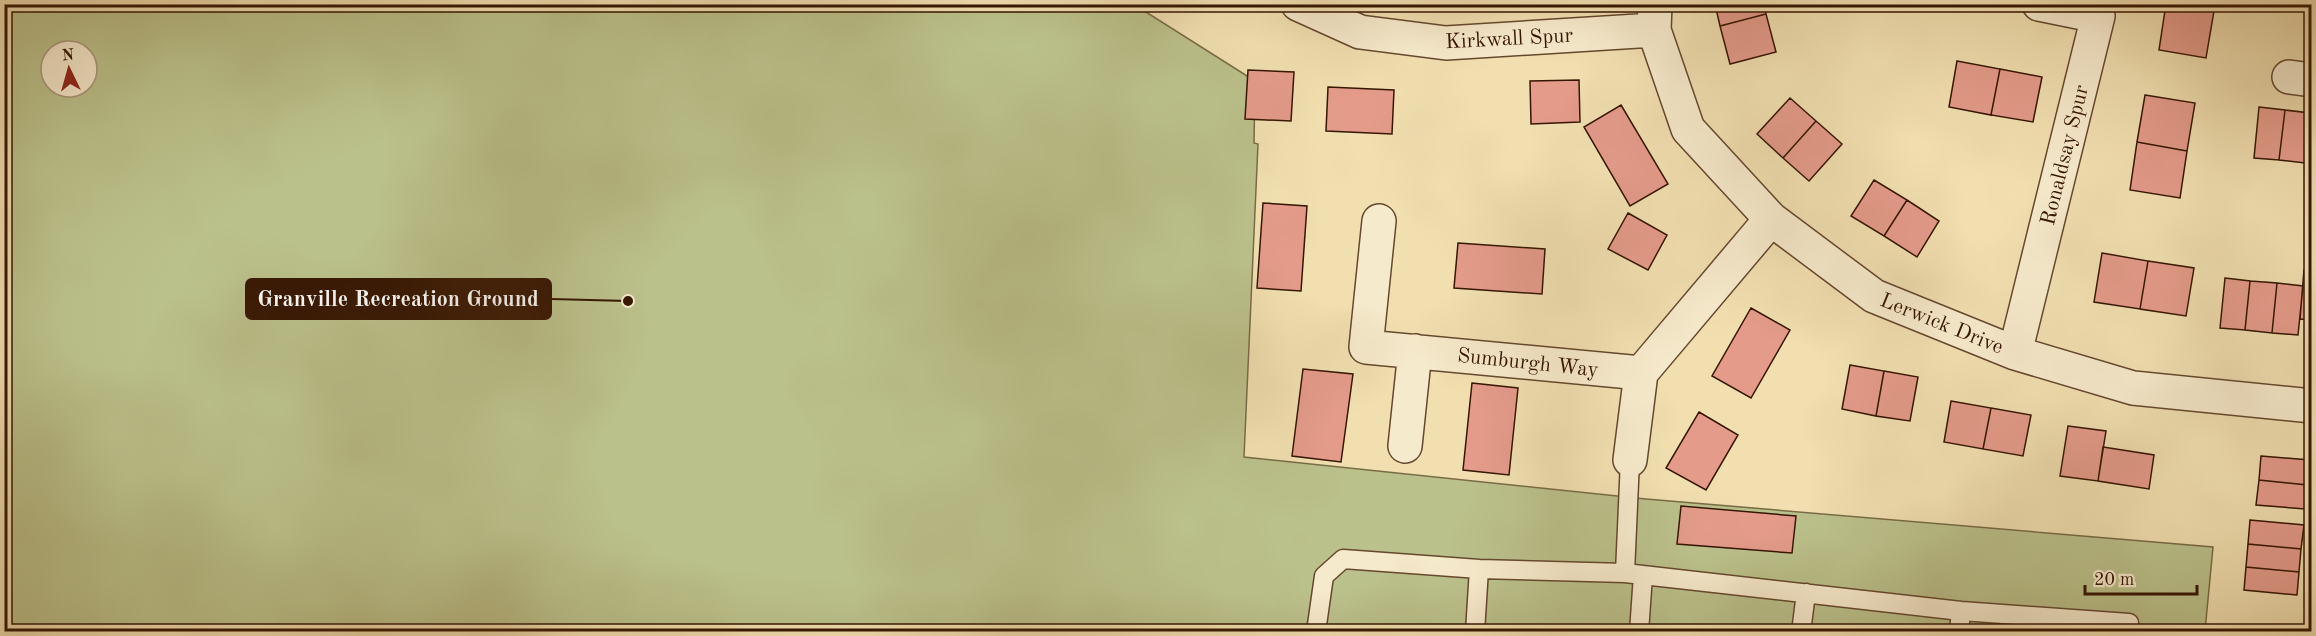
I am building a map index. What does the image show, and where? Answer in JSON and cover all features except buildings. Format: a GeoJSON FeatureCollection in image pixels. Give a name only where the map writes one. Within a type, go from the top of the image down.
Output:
{"type":"FeatureCollection","features":[{"type":"Feature","properties":{"kind":"street","name":"Kirkwall Spur"},"geometry":{"type":"LineString","coordinates":[[1298,4],[1360,32],[1446,43],[1655,17]]}},
{"type":"Feature","properties":{"kind":"street","name":"Ronaldsay Spur"},"geometry":{"type":"LineString","coordinates":[[2016,353],[2098,16],[2039,4]]}},
{"type":"Feature","properties":{"kind":"street","name":"Lerwick Drive"},"geometry":{"type":"LineString","coordinates":[[1655,17],[1688,129],[1771,219],[1874,296],[2016,353],[2133,388],[2312,406]]}},
{"type":"Feature","properties":{"kind":"street"},"geometry":{"type":"LineString","coordinates":[[1630,460],[1641,373],[1771,219]]}},
{"type":"Feature","properties":{"kind":"street","name":"Sumburgh Way"},"geometry":{"type":"LineString","coordinates":[[1379,221],[1366,347],[1641,373]]}},
{"type":"Feature","properties":{"kind":"street"},"geometry":{"type":"LineString","coordinates":[[1405,446],[1415,351]]}},
{"type":"Feature","properties":{"kind":"lane"},"geometry":{"type":"LineString","coordinates":[[1624,573],[1630,460]]}},
{"type":"Feature","properties":{"kind":"lane"},"geometry":{"type":"LineString","coordinates":[[1316,632],[1323,576],[1343,559],[1479,569],[1624,573],[1961,611],[2129,623],[2128,632]]}},
{"type":"Feature","properties":{"kind":"lane"},"geometry":{"type":"LineString","coordinates":[[1475,632],[1479,569]]}},
{"type":"Feature","properties":{"kind":"lane"},"geometry":{"type":"LineString","coordinates":[[1639,632],[1643,575]]}},
{"type":"Feature","properties":{"kind":"lane"},"geometry":{"type":"LineString","coordinates":[[1801,632],[1806,593]]}},
{"type":"Feature","properties":{"kind":"lane"},"geometry":{"type":"LineString","coordinates":[[1959,632],[1961,611]]}},
{"type":"Feature","properties":{"kind":"green space"},"geometry":{"type":"Polygon","coordinates":[[[4,5],[1135,5],[1255,81],[1254,143],[1258,144],[1244,457],[1646,499],[2213,547],[2205,631],[5,631],[4,5]]]}},
{"type":"Feature","properties":{"kind":"place","name":"Granville Recreation Ground"},"geometry":{"type":"Point","coordinates":[628,301]}}]}
